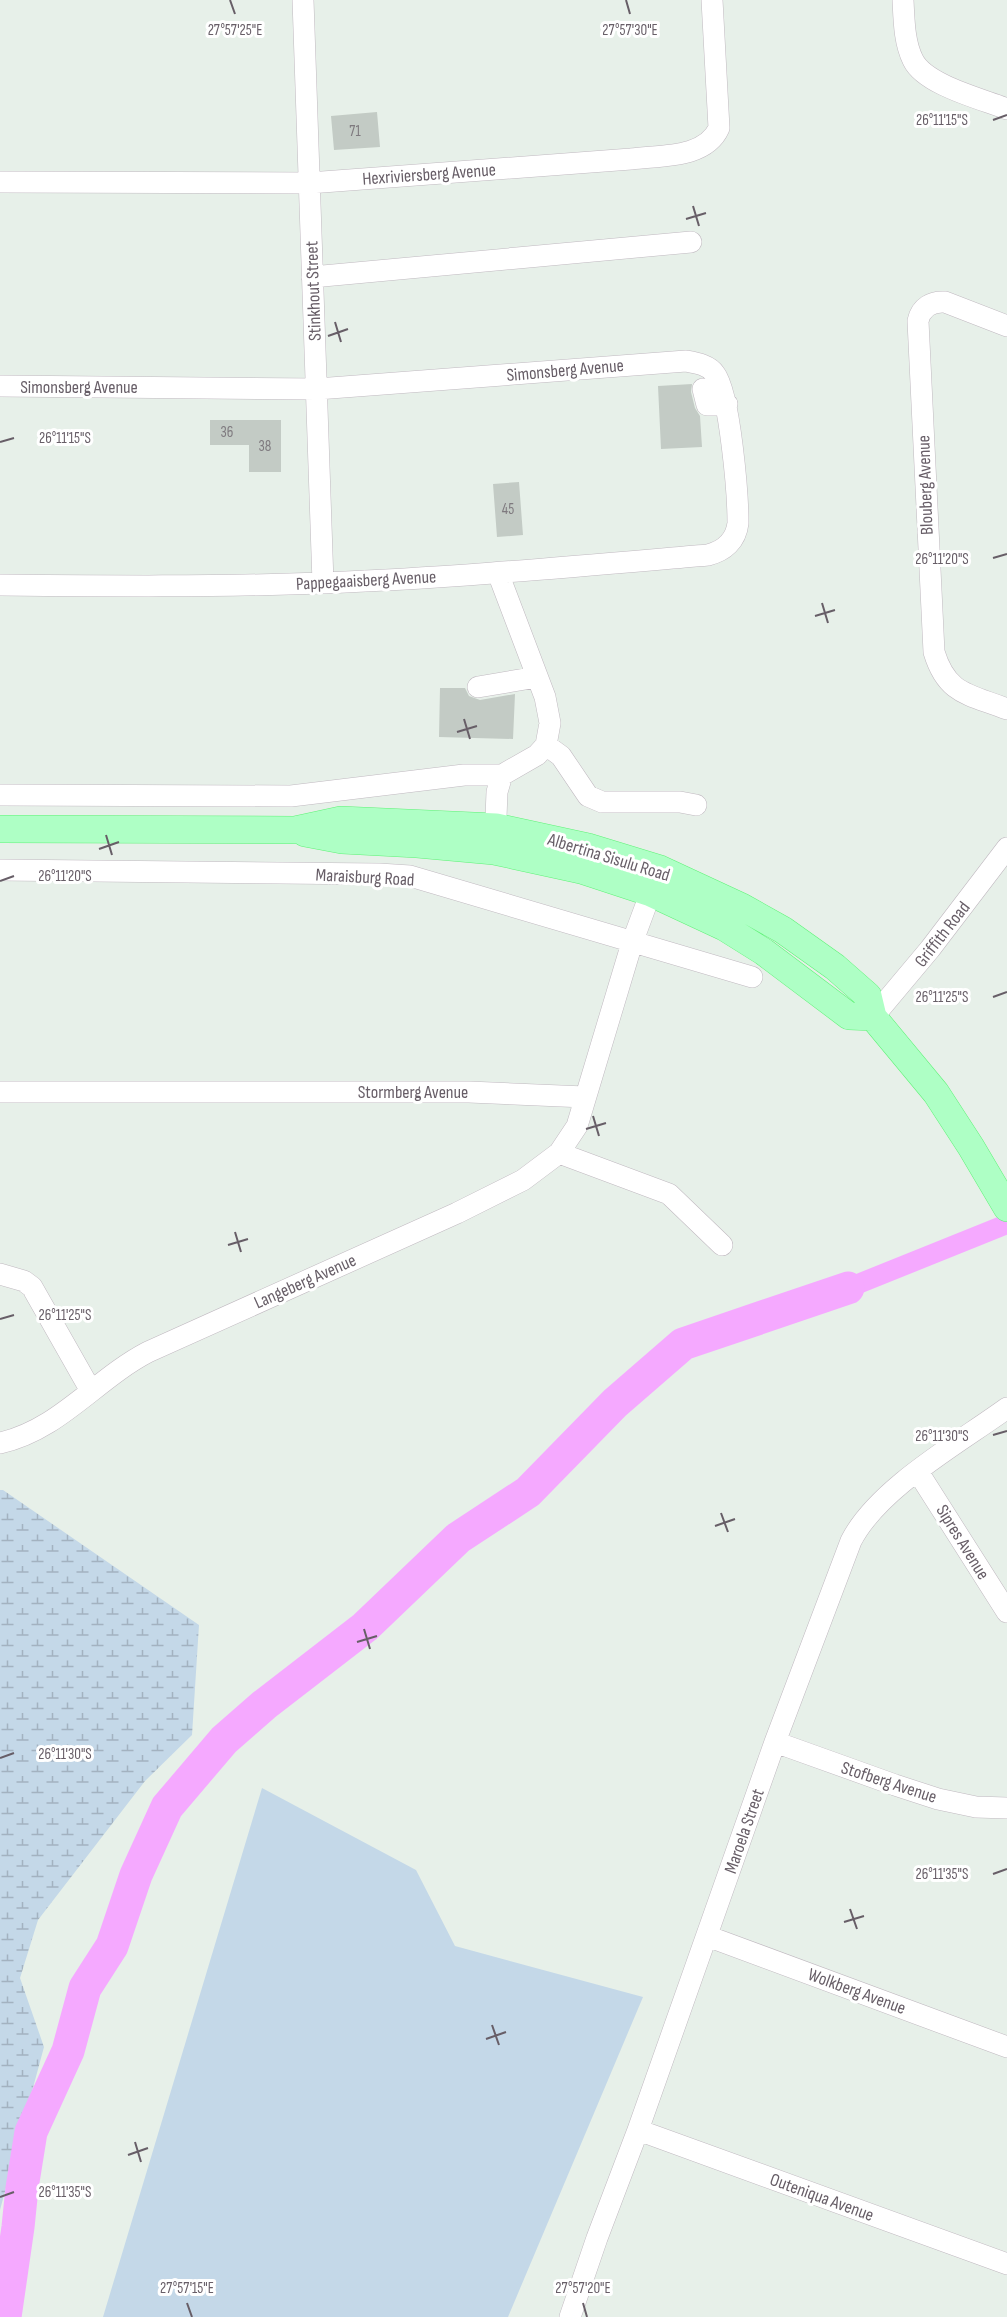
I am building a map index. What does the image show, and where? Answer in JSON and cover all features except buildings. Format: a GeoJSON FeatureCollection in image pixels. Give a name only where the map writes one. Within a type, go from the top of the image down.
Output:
{"type":"FeatureCollection","features":[{"type":"Feature","properties":{"kind":"main road","name":"Albertina Sisulu Road"},"geometry":{"type":"LineString","coordinates":[[0,829],[295,830],[341,820],[495,839],[581,870],[655,881],[764,952],[849,1016],[873,1017]]}},
{"type":"Feature","properties":{"kind":"main road"},"geometry":{"type":"LineString","coordinates":[[873,1017],[936,1093],[1006,1207]]}},
{"type":"Feature","properties":{"kind":"street","name":"Stinkhout Street"},"geometry":{"type":"LineString","coordinates":[[303,0],[323,583]]}},
{"type":"Feature","properties":{"kind":"street","name":"Hexriviersberg Avenue"},"geometry":{"type":"LineString","coordinates":[[0,182],[309,183],[685,153],[700,148],[716,135],[719,128],[712,0]]}},
{"type":"Feature","properties":{"kind":"street"},"geometry":{"type":"LineString","coordinates":[[903,0],[907,41],[912,59],[918,69],[941,83],[1007,108]]}},
{"type":"Feature","properties":{"kind":"street"},"geometry":{"type":"LineString","coordinates":[[312,277],[691,243]]}},
{"type":"Feature","properties":{"kind":"street","name":"Blouberg Avenue"},"geometry":{"type":"LineString","coordinates":[[1007,326],[945,302],[931,304],[924,309],[918,321],[934,652],[940,671],[953,687],[1007,709]]}},
{"type":"Feature","properties":{"kind":"street","name":"Simonsberg Avenue"},"geometry":{"type":"LineString","coordinates":[[0,386],[317,389],[687,361],[698,363],[713,371],[720,381],[727,404],[738,524],[734,537],[727,546],[708,555],[498,573]]}},
{"type":"Feature","properties":{"kind":"street"},"geometry":{"type":"LineString","coordinates":[[703,389],[707,405],[727,404]]}},
{"type":"Feature","properties":{"kind":"street"},"geometry":{"type":"LineString","coordinates":[[0,795],[291,796],[464,775],[502,775],[531,759],[546,745],[550,716],[498,573]]}},
{"type":"Feature","properties":{"kind":"street","name":"Pappegaaisberg Avenue"},"geometry":{"type":"LineString","coordinates":[[0,585],[178,587],[323,583],[498,573]]}},
{"type":"Feature","properties":{"kind":"street"},"geometry":{"type":"LineString","coordinates":[[478,687],[537,677]]}},
{"type":"Feature","properties":{"kind":"street"},"geometry":{"type":"LineString","coordinates":[[546,745],[561,756],[588,796],[602,802],[680,802],[696,806]]}},
{"type":"Feature","properties":{"kind":"street"},"geometry":{"type":"LineString","coordinates":[[495,839],[497,792],[502,775]]}},
{"type":"Feature","properties":{"kind":"street","name":"Griffith Road"},"geometry":{"type":"LineString","coordinates":[[873,1017],[930,949],[1007,848]]}},
{"type":"Feature","properties":{"kind":"street","name":"Maraisburg Road"},"geometry":{"type":"LineString","coordinates":[[0,870],[410,876],[752,977]]}},
{"type":"Feature","properties":{"kind":"street"},"geometry":{"type":"LineString","coordinates":[[585,1097],[632,943],[655,881]]}},
{"type":"Feature","properties":{"kind":"street","name":"Stormberg Avenue"},"geometry":{"type":"LineString","coordinates":[[0,1092],[469,1092],[585,1097]]}},
{"type":"Feature","properties":{"kind":"street","name":"Langeberg Avenue"},"geometry":{"type":"LineString","coordinates":[[0,1443],[29,1434],[49,1424],[128,1362],[457,1213],[523,1180],[559,1153],[578,1126],[585,1097]]}},
{"type":"Feature","properties":{"kind":"street"},"geometry":{"type":"LineString","coordinates":[[559,1153],[669,1194],[722,1245]]}},
{"type":"Feature","properties":{"kind":"street"},"geometry":{"type":"LineString","coordinates":[[0,1274],[24,1281],[32,1287],[91,1391]]}},
{"type":"Feature","properties":{"kind":"street","name":"Maroela Street"},"geometry":{"type":"LineString","coordinates":[[570,2317],[843,1558],[858,1528],[890,1493],[1007,1408]]}},
{"type":"Feature","properties":{"kind":"street","name":"Sipres Avenue"},"geometry":{"type":"LineString","coordinates":[[918,1472],[1007,1612]]}},
{"type":"Feature","properties":{"kind":"street","name":"Stofberg Avenue"},"geometry":{"type":"LineString","coordinates":[[775,1742],[938,1799],[976,1807],[1007,1808]]}},
{"type":"Feature","properties":{"kind":"street","name":"Wolkberg Avenue"},"geometry":{"type":"LineString","coordinates":[[707,1936],[1007,2046]]}},
{"type":"Feature","properties":{"kind":"street","name":"Outeniqua Avenue"},"geometry":{"type":"LineString","coordinates":[[638,2130],[1007,2264]]}},
{"type":"Feature","properties":{"kind":"green space"},"geometry":{"type":"Polygon","coordinates":[[[0,1490],[199,1625],[192,1735],[145,1781],[38,1920],[20,1978],[44,2047],[0,2210],[0,1490]]]}},
{"type":"Feature","properties":{"kind":"green space"},"geometry":{"type":"Polygon","coordinates":[[[262,1788],[416,1870],[455,1946],[643,1997],[508,2317],[103,2317],[262,1788]]]}},
{"type":"Feature","properties":{"kind":"waterway"},"geometry":{"type":"LineString","coordinates":[[848,1288],[1007,1224]]}},
{"type":"Feature","properties":{"kind":"waterway"},"geometry":{"type":"LineString","coordinates":[[5,2317],[31,2132],[68,2051],[85,1988],[112,1946],[136,1875],[167,1807],[224,1740],[264,1705],[365,1627],[458,1538],[528,1492],[615,1403],[683,1344],[848,1288]]}}]}
